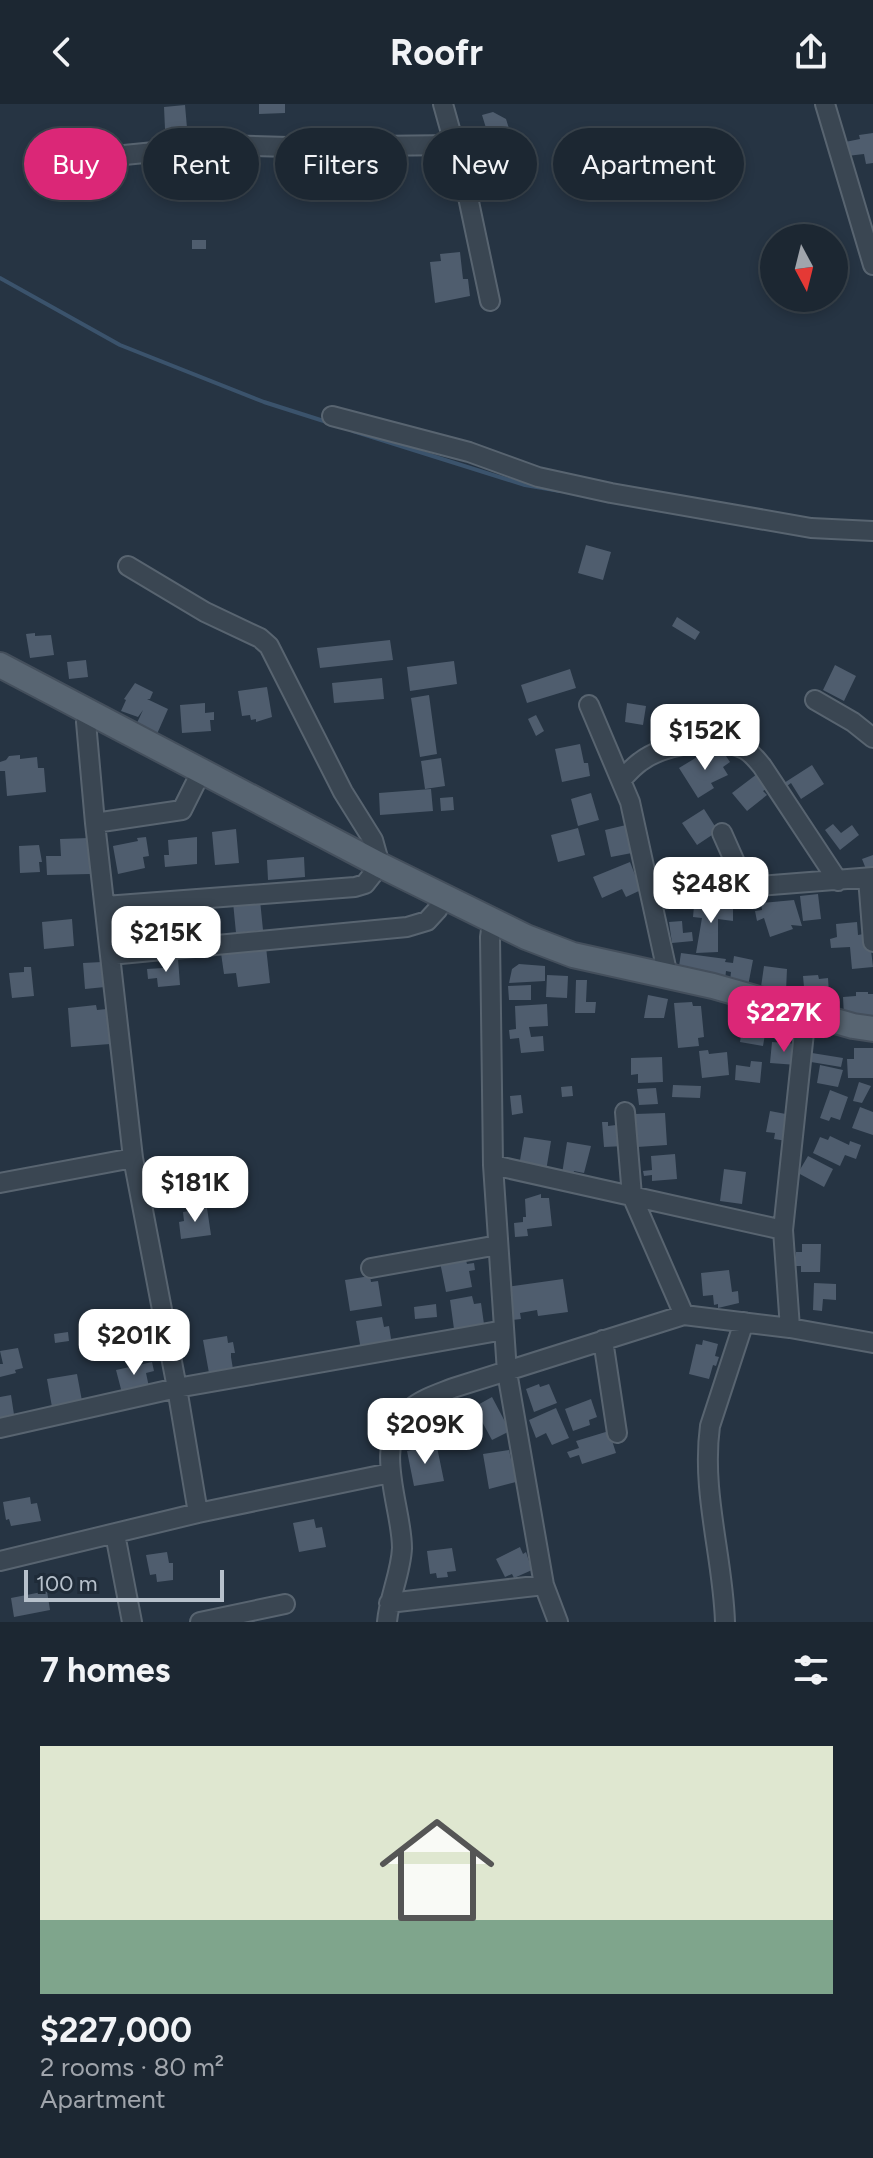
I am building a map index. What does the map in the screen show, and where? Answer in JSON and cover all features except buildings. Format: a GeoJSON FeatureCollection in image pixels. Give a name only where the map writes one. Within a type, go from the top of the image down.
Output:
{"type":"FeatureCollection","features":[{"type":"Feature","properties":{"kind":"main road"},"geometry":{"type":"LineString","coordinates":[[0,665],[491,930],[573,955],[766,999],[853,1026],[873,1029]]}},
{"type":"Feature","properties":{"kind":"main road"},"geometry":{"type":"LineString","coordinates":[[0,678],[196,782],[376,870],[438,909],[583,970],[747,1006],[873,1041]]}},
{"type":"Feature","properties":{"kind":"street"},"geometry":{"type":"LineString","coordinates":[[443,104],[449,128]]}},
{"type":"Feature","properties":{"kind":"street"},"geometry":{"type":"LineString","coordinates":[[825,104],[873,265]]}},
{"type":"Feature","properties":{"kind":"street"},"geometry":{"type":"LineString","coordinates":[[127,155],[225,145],[423,145]]}},
{"type":"Feature","properties":{"kind":"street"},"geometry":{"type":"LineString","coordinates":[[467,200],[490,301]]}},
{"type":"Feature","properties":{"kind":"street"},"geometry":{"type":"LineString","coordinates":[[332,416],[469,452],[538,477],[611,493],[811,528],[873,531]]}},
{"type":"Feature","properties":{"kind":"street"},"geometry":{"type":"LineString","coordinates":[[105,906],[348,888],[365,884],[376,870],[373,840],[343,792],[269,646],[260,638],[193,605],[128,566]]}},
{"type":"Feature","properties":{"kind":"street"},"geometry":{"type":"LineString","coordinates":[[815,700],[853,722],[873,738]]}},
{"type":"Feature","properties":{"kind":"street"},"geometry":{"type":"LineString","coordinates":[[589,705],[630,802],[668,976]]}},
{"type":"Feature","properties":{"kind":"street"},"geometry":{"type":"LineString","coordinates":[[86,722],[133,1158],[198,1513]]}},
{"type":"Feature","properties":{"kind":"street"},"geometry":{"type":"LineString","coordinates":[[621,780],[639,763],[666,750],[705,743],[742,748],[752,753],[762,766],[838,881]]}},
{"type":"Feature","properties":{"kind":"street"},"geometry":{"type":"LineString","coordinates":[[95,823],[182,810],[196,782]]}},
{"type":"Feature","properties":{"kind":"street"},"geometry":{"type":"LineString","coordinates":[[722,833],[746,887]]}},
{"type":"Feature","properties":{"kind":"street"},"geometry":{"type":"LineString","coordinates":[[653,899],[746,887],[870,877],[873,942]]}},
{"type":"Feature","properties":{"kind":"street"},"geometry":{"type":"LineString","coordinates":[[110,955],[407,927],[427,921],[438,909]]}},
{"type":"Feature","properties":{"kind":"street"},"geometry":{"type":"LineString","coordinates":[[491,930],[493,1165],[507,1372],[544,1585],[558,1622]]}},
{"type":"Feature","properties":{"kind":"street"},"geometry":{"type":"LineString","coordinates":[[790,1328],[783,1230],[805,1023]]}},
{"type":"Feature","properties":{"kind":"street"},"geometry":{"type":"LineString","coordinates":[[625,1112],[632,1196],[684,1315]]}},
{"type":"Feature","properties":{"kind":"street"},"geometry":{"type":"LineString","coordinates":[[0,1183],[133,1158]]}},
{"type":"Feature","properties":{"kind":"street"},"geometry":{"type":"LineString","coordinates":[[493,1165],[783,1230]]}},
{"type":"Feature","properties":{"kind":"street"},"geometry":{"type":"LineString","coordinates":[[371,1268],[498,1245]]}},
{"type":"Feature","properties":{"kind":"street"},"geometry":{"type":"LineString","coordinates":[[387,1622],[402,1550],[398,1507],[390,1473],[392,1441],[397,1425],[409,1410],[426,1399],[684,1315],[790,1328],[873,1343]]}},
{"type":"Feature","properties":{"kind":"street"},"geometry":{"type":"LineString","coordinates":[[725,1622],[708,1475],[708,1440],[744,1322]]}},
{"type":"Feature","properties":{"kind":"street"},"geometry":{"type":"LineString","coordinates":[[0,1428],[177,1388],[504,1330]]}},
{"type":"Feature","properties":{"kind":"street"},"geometry":{"type":"LineString","coordinates":[[603,1340],[617,1433]]}},
{"type":"Feature","properties":{"kind":"street"},"geometry":{"type":"LineString","coordinates":[[0,1561],[198,1513],[390,1473]]}},
{"type":"Feature","properties":{"kind":"street"},"geometry":{"type":"LineString","coordinates":[[115,1534],[132,1622]]}},
{"type":"Feature","properties":{"kind":"street"},"geometry":{"type":"LineString","coordinates":[[389,1603],[544,1585]]}},
{"type":"Feature","properties":{"kind":"street"},"geometry":{"type":"LineString","coordinates":[[200,1622],[285,1604]]}},
{"type":"Feature","properties":{"kind":"waterway"},"geometry":{"type":"LineString","coordinates":[[0,278],[120,345],[264,402],[330,423]]}},
{"type":"Feature","properties":{"kind":"waterway"},"geometry":{"type":"LineString","coordinates":[[353,431],[525,485],[560,491]]}}]}
